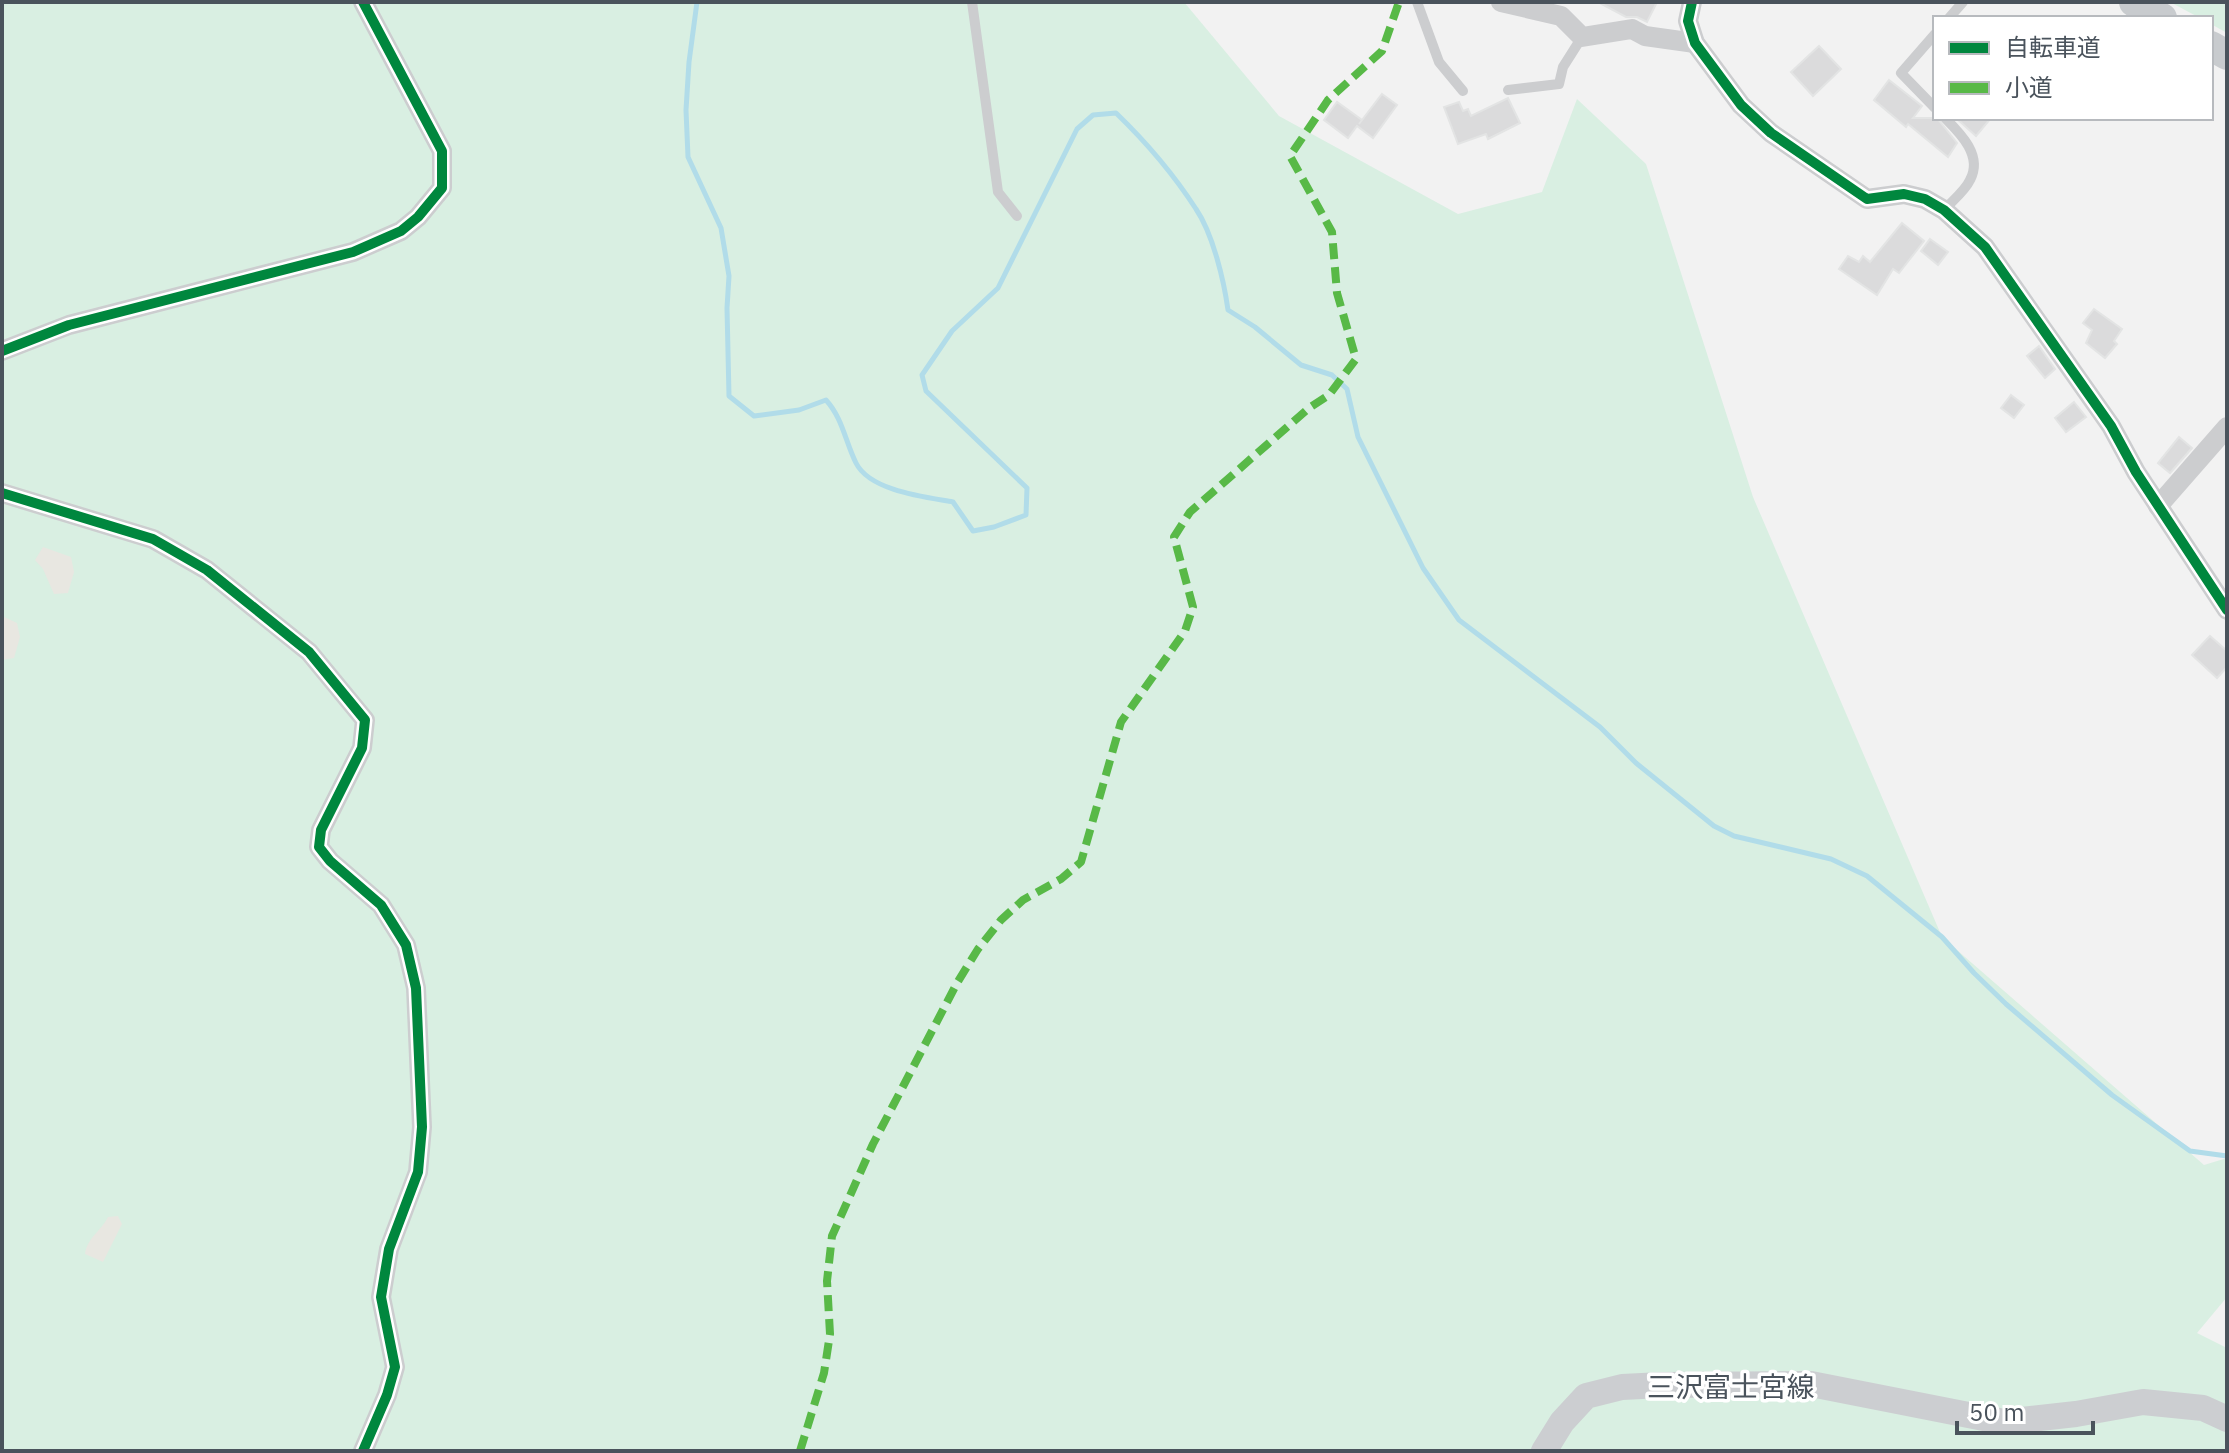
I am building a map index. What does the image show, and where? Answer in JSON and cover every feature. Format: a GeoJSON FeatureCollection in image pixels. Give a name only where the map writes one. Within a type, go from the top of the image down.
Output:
{"type":"FeatureCollection","features":[{"type":"Feature","properties":{"kind":"main road"},"geometry":{"type":"LineString","coordinates":[[2134,2],[2158,16]]}},
{"type":"Feature","properties":{"kind":"main road","name":"三沢富士宮線"},"geometry":{"type":"LineString","coordinates":[[1544,1451],[1562,1422],[1586,1396],[1622,1387],[1649,1385],[1811,1384],[2004,1422],[2143,1402],[2203,1408],[2227,1419]]}},
{"type":"Feature","properties":{"kind":"street"},"geometry":{"type":"LineString","coordinates":[[2,351],[69,325],[353,252],[401,231],[418,217],[442,188],[442,151],[363,2]]}},
{"type":"Feature","properties":{"kind":"street"},"geometry":{"type":"LineString","coordinates":[[1501,2],[1561,16],[1582,37],[1632,29],[1645,36],[1695,43]]}},
{"type":"Feature","properties":{"kind":"street"},"geometry":{"type":"LineString","coordinates":[[1692,2],[1688,21],[1695,43],[1741,105],[1761,124],[1867,199],[1904,194],[1925,199],[1944,210],[1985,247],[2111,426],[2158,506],[2227,610]]}},
{"type":"Feature","properties":{"kind":"street"},"geometry":{"type":"LineString","coordinates":[[2158,506],[2227,427]]}},
{"type":"Feature","properties":{"kind":"street"},"geometry":{"type":"LineString","coordinates":[[2,493],[153,539],[207,570],[309,652],[365,720],[362,748],[321,830],[319,847],[330,861],[381,905],[406,945],[416,988],[422,1127],[418,1172],[389,1249],[381,1297],[395,1367],[387,1395],[363,1451]]}},
{"type":"Feature","properties":{"kind":"lane"},"geometry":{"type":"LineString","coordinates":[[972,2],[998,192],[1017,216]]}},
{"type":"Feature","properties":{"kind":"lane"},"geometry":{"type":"LineString","coordinates":[[1417,2],[1439,62],[1463,91]]}},
{"type":"Feature","properties":{"kind":"lane"},"geometry":{"type":"LineString","coordinates":[[1933,36],[1901,73],[1933,106]]}},
{"type":"Feature","properties":{"kind":"lane"},"geometry":{"type":"LineString","coordinates":[[1508,90],[1559,84],[1563,67],[1582,37]]}},
{"type":"Feature","properties":{"kind":"lane"},"geometry":{"type":"LineString","coordinates":[[1944,210],[1970,181],[1975,166],[1966,139],[1947,120]]}},
{"type":"Feature","properties":{"kind":"green space"},"geometry":{"type":"Polygon","coordinates":[[[2,2],[1184,2],[1279,116],[1458,214],[1542,192],[1577,99],[1646,164],[1753,497],[1942,937],[2204,1165],[2227,1158],[2227,1297],[2197,1333],[2227,1348],[2227,1451],[2,1451],[2,2]]]}},
{"type":"Feature","properties":{"kind":"green space"},"geometry":{"type":"Polygon","coordinates":[[[2170,2],[2227,2],[2227,33],[2213,25],[2213,16],[2196,16],[2170,2]]]}},
{"type":"Feature","properties":{"kind":"sand"},"geometry":{"type":"Polygon","coordinates":[[[43,547],[71,557],[74,572],[68,593],[54,594],[43,569],[35,560],[43,547]]]}},
{"type":"Feature","properties":{"kind":"sand"},"geometry":{"type":"Polygon","coordinates":[[[2,616],[17,623],[20,637],[14,658],[2,660],[2,616]]]}},
{"type":"Feature","properties":{"kind":"sand"},"geometry":{"type":"Polygon","coordinates":[[[118,1216],[122,1224],[103,1262],[85,1254],[88,1243],[108,1217],[118,1216]]]}},
{"type":"Feature","properties":{"kind":"building"},"geometry":{"type":"Polygon","coordinates":[[[1598,2],[1657,2],[1647,22],[1637,17],[1626,17],[1598,2]]]}},
{"type":"Feature","properties":{"kind":"building"},"geometry":{"type":"Polygon","coordinates":[[[1819,46],[1841,69],[1813,96],[1791,72],[1819,46]]]}},
{"type":"Feature","properties":{"kind":"building"},"geometry":{"type":"Polygon","coordinates":[[[1889,80],[1922,106],[1913,118],[1939,120],[1957,143],[1948,157],[1874,100],[1889,80]]]}},
{"type":"Feature","properties":{"kind":"building"},"geometry":{"type":"Polygon","coordinates":[[[1382,94],[1397,105],[1373,138],[1357,126],[1348,138],[1324,120],[1337,102],[1362,120],[1359,124],[1382,94]]]}},
{"type":"Feature","properties":{"kind":"building"},"geometry":{"type":"Polygon","coordinates":[[[1508,98],[1520,123],[1488,139],[1486,134],[1458,144],[1444,107],[1459,102],[1463,111],[1468,109],[1471,116],[1508,98]]]}},
{"type":"Feature","properties":{"kind":"building"},"geometry":{"type":"Polygon","coordinates":[[[1958,120],[1989,120],[1976,136],[1958,120]]]}},
{"type":"Feature","properties":{"kind":"building"},"geometry":{"type":"Polygon","coordinates":[[[1902,223],[1924,241],[1899,273],[1893,269],[1877,295],[1839,269],[1848,256],[1859,262],[1863,256],[1870,262],[1902,223]]]}},
{"type":"Feature","properties":{"kind":"building"},"geometry":{"type":"Polygon","coordinates":[[[1930,239],[1948,252],[1938,265],[1921,251],[1930,239]]]}},
{"type":"Feature","properties":{"kind":"building"},"geometry":{"type":"Polygon","coordinates":[[[2094,309],[2122,329],[2114,341],[2117,344],[2105,358],[2086,343],[2092,330],[2083,323],[2094,309]]]}},
{"type":"Feature","properties":{"kind":"building"},"geometry":{"type":"Polygon","coordinates":[[[2039,346],[2055,369],[2045,378],[2027,356],[2039,346]]]}},
{"type":"Feature","properties":{"kind":"building"},"geometry":{"type":"Polygon","coordinates":[[[2011,395],[2024,405],[2014,418],[2001,408],[2011,395]]]}},
{"type":"Feature","properties":{"kind":"building"},"geometry":{"type":"Polygon","coordinates":[[[2074,402],[2086,417],[2066,432],[2055,418],[2074,402]]]}},
{"type":"Feature","properties":{"kind":"building"},"geometry":{"type":"Polygon","coordinates":[[[2179,437],[2192,448],[2170,473],[2158,463],[2179,437]]]}},
{"type":"Feature","properties":{"kind":"building"},"geometry":{"type":"Polygon","coordinates":[[[2210,636],[2227,651],[2227,667],[2217,678],[2192,655],[2210,636]]]}},
{"type":"Feature","properties":{"kind":"waterway"},"geometry":{"type":"LineString","coordinates":[[697,2],[686,110],[688,157],[721,228],[729,276],[729,396],[754,416],[799,410],[826,400],[840,422],[856,463],[873,480],[899,491],[953,502],[973,531],[1026,515],[1027,488],[926,391],[922,375],[952,331],[998,288],[1077,129],[1093,115],[1116,113],[1169,171],[1202,219],[1217,258],[1228,310],[1255,327],[1301,365],[1332,375],[1347,389],[1358,437],[1423,568],[1459,620],[1600,727],[1636,763],[1714,826],[1734,836],[1831,859],[1867,876],[1942,937],[2006,1004],[2112,1095],[2190,1151],[2227,1156]]}},
{"type":"Feature","properties":{"kind":"marked path"},"geometry":{"type":"LineString","coordinates":[[800,1451],[824,1373],[830,1334],[827,1281],[832,1236],[873,1144],[978,949],[1001,920],[1023,900],[1061,879],[1081,862],[1121,722],[1185,631],[1193,607],[1174,537],[1190,512],[1309,408],[1329,395],[1356,359],[1337,293],[1332,232],[1290,156],[1328,100],[1382,51],[1399,2]]}},
{"type":"Feature","properties":{"kind":"cycle path"},"geometry":{"type":"LineString","coordinates":[[2,351],[69,325],[353,252],[401,231],[418,217],[442,188],[442,151],[363,2]]}},
{"type":"Feature","properties":{"kind":"cycle path"},"geometry":{"type":"LineString","coordinates":[[1692,2],[1688,21],[1695,43],[1741,105],[1771,133],[1867,199],[1904,194],[1925,199],[1944,210],[1985,247],[2111,426],[2136,472],[2227,610]]}},
{"type":"Feature","properties":{"kind":"cycle path"},"geometry":{"type":"LineString","coordinates":[[2,493],[153,539],[207,570],[309,652],[365,720],[362,748],[321,830],[319,847],[330,861],[381,905],[406,945],[416,988],[422,1127],[418,1172],[389,1249],[381,1297],[395,1367],[387,1395],[363,1451]]}}]}
